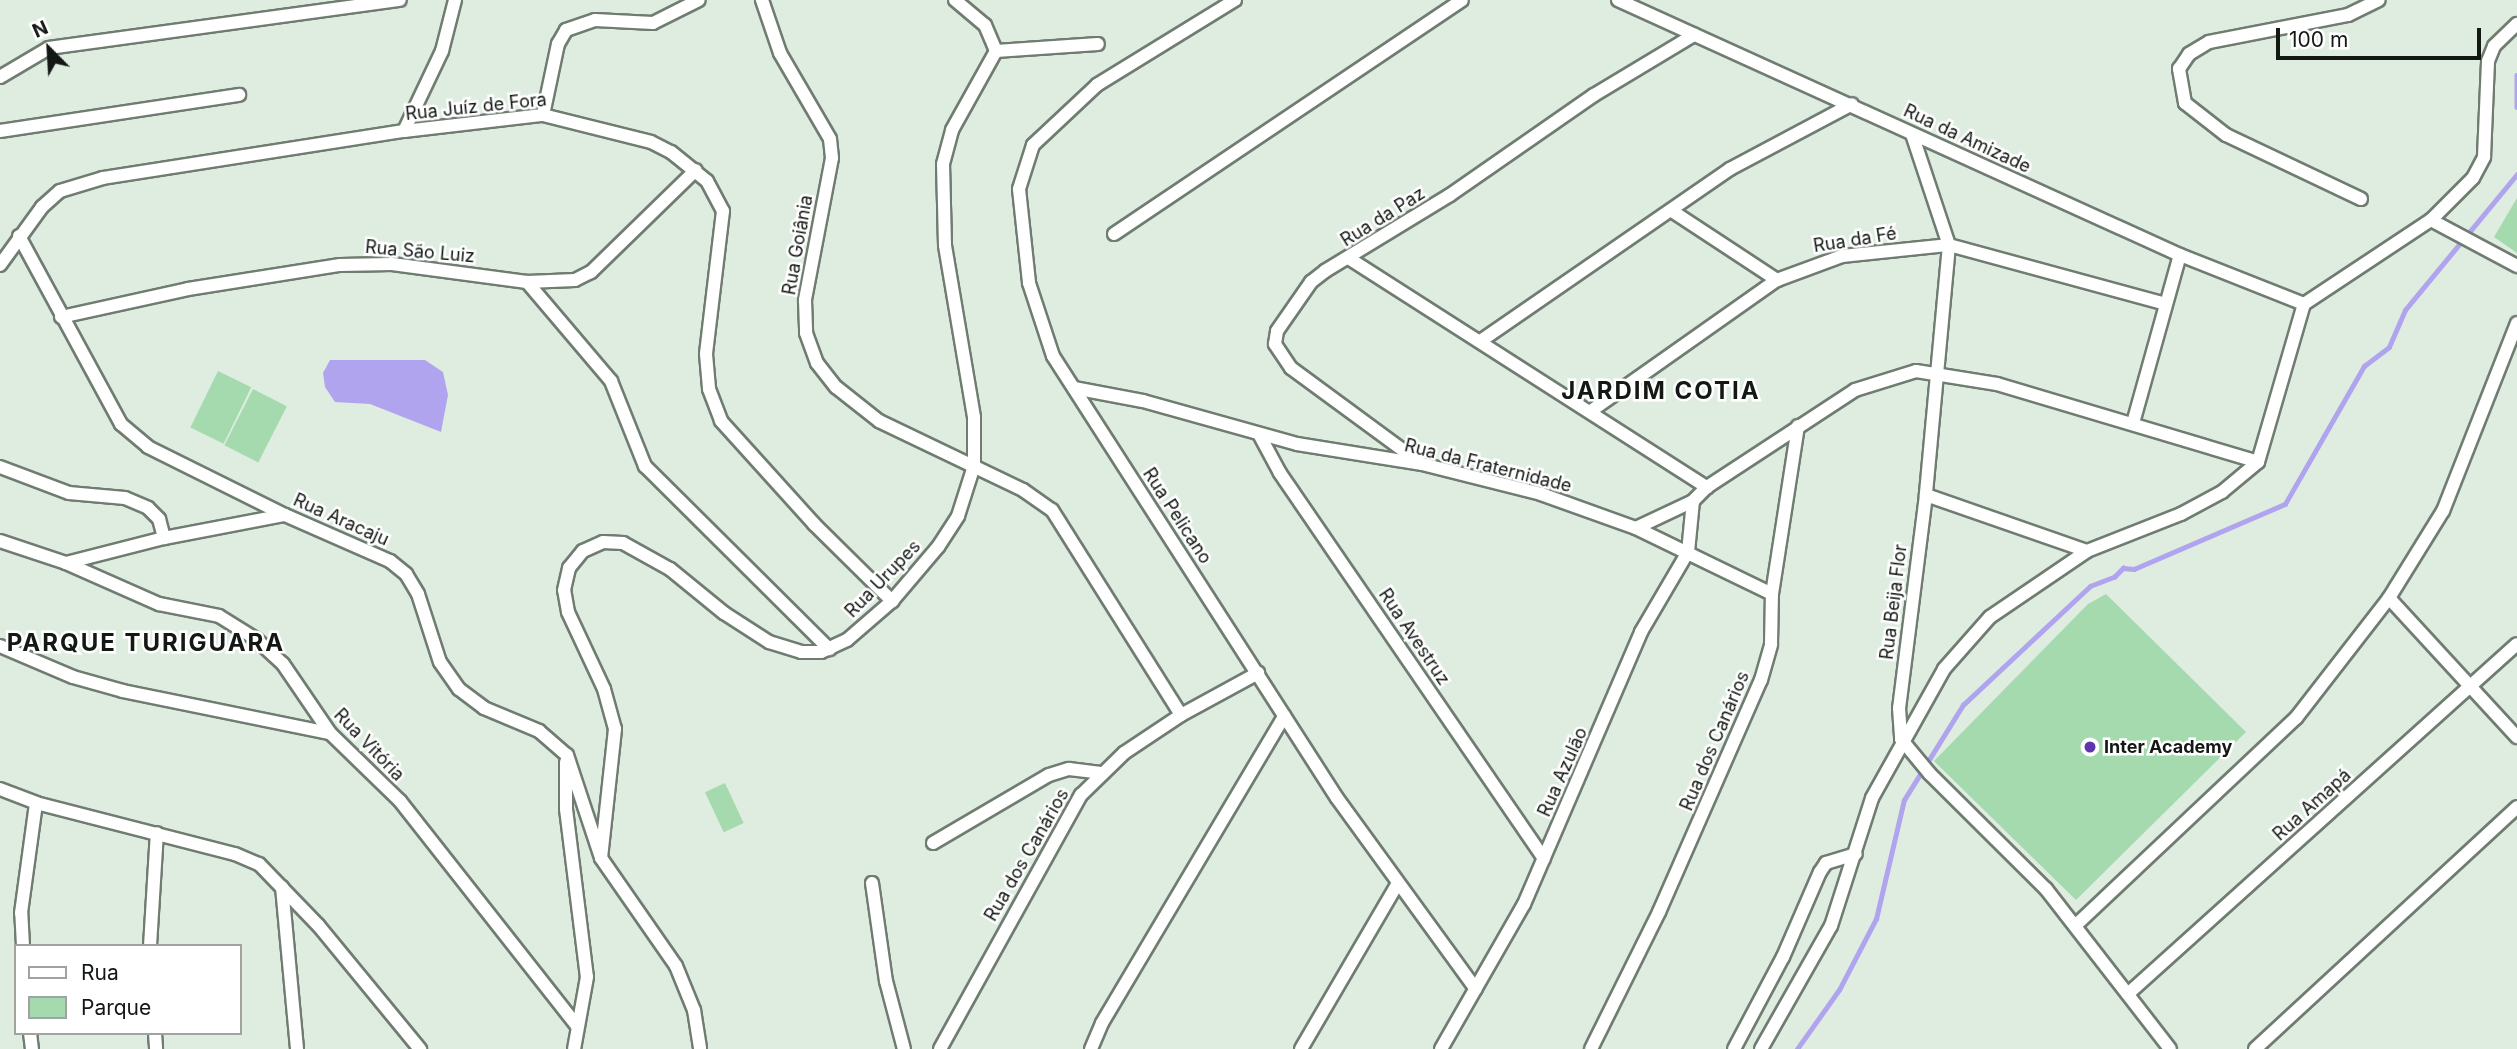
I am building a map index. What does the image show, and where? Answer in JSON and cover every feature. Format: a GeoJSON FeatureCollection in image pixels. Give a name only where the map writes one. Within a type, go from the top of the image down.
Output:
{"type":"FeatureCollection","features":[{"type":"Feature","properties":{"kind":"street"},"geometry":{"type":"LineString","coordinates":[[0,77],[49,48],[400,0]]}},
{"type":"Feature","properties":{"kind":"street"},"geometry":{"type":"LineString","coordinates":[[404,131],[438,61],[455,0]]}},
{"type":"Feature","properties":{"kind":"street"},"geometry":{"type":"LineString","coordinates":[[543,115],[558,44],[566,30],[595,20],[653,23],[699,0]]}},
{"type":"Feature","properties":{"kind":"street","name":"Rua Goiânia"},"geometry":{"type":"LineString","coordinates":[[762,0],[779,53],[830,139],[832,158],[805,300],[806,332],[817,363],[835,387],[879,421],[974,466]]}},
{"type":"Feature","properties":{"kind":"street"},"geometry":{"type":"LineString","coordinates":[[956,0],[985,25],[996,51],[1098,44]]}},
{"type":"Feature","properties":{"kind":"street","name":"Rua Pelicano"},"geometry":{"type":"LineString","coordinates":[[1235,0],[1140,55],[1052,124],[1023,166],[1019,189],[1029,283],[1053,356],[1284,716],[1397,885],[1476,989]]}},
{"type":"Feature","properties":{"kind":"street"},"geometry":{"type":"LineString","coordinates":[[1114,234],[1462,0]]}},
{"type":"Feature","properties":{"kind":"street","name":"Rua da Amizade"},"geometry":{"type":"LineString","coordinates":[[1618,0],[2180,255],[2304,304]]}},
{"type":"Feature","properties":{"kind":"street"},"geometry":{"type":"LineString","coordinates":[[2361,199],[2226,135],[2185,103],[2179,69],[2189,54],[2209,42],[2348,15],[2379,0]]}},
{"type":"Feature","properties":{"kind":"street"},"geometry":{"type":"LineString","coordinates":[[1760,1049],[1831,926],[1872,798],[1902,739],[1944,669],[1982,625],[2087,551],[2191,508],[2242,478],[2258,462],[2304,304],[2431,220],[2458,197],[2484,157],[2488,61],[2494,46],[2517,24]]}},
{"type":"Feature","properties":{"kind":"street","name":"Rua da Paz"},"geometry":{"type":"LineString","coordinates":[[1422,464],[1291,368],[1275,344],[1277,331],[1311,282],[1350,259],[1594,95],[1694,35]]}},
{"type":"Feature","properties":{"kind":"street","name":"Rua Urupes"},"geometry":{"type":"LineString","coordinates":[[829,649],[847,640],[892,601],[938,547],[958,516],[974,466],[974,417],[945,245],[943,164],[952,130],[996,51]]}},
{"type":"Feature","properties":{"kind":"street"},"geometry":{"type":"LineString","coordinates":[[0,131],[239,95]]}},
{"type":"Feature","properties":{"kind":"street"},"geometry":{"type":"LineString","coordinates":[[1482,340],[1730,169],[1852,104]]}},
{"type":"Feature","properties":{"kind":"street","name":"Rua Juíz de Fora"},"geometry":{"type":"LineString","coordinates":[[19,236],[42,207],[60,191],[103,178],[404,131],[543,115],[651,142],[696,170],[717,194],[723,211],[706,354],[709,389],[722,421],[814,524],[892,601]]}},
{"type":"Feature","properties":{"kind":"street","name":"Rua Beija Flor"},"geometry":{"type":"LineString","coordinates":[[1902,739],[1899,708],[1926,495],[1949,245],[1912,134]]}},
{"type":"Feature","properties":{"kind":"street","name":"Rua São Luiz"},"geometry":{"type":"LineString","coordinates":[[61,317],[188,289],[340,265],[415,266],[527,282],[575,280],[591,272],[696,170]]}},
{"type":"Feature","properties":{"kind":"street"},"geometry":{"type":"LineString","coordinates":[[1672,211],[1777,280]]}},
{"type":"Feature","properties":{"kind":"street"},"geometry":{"type":"LineString","coordinates":[[2431,220],[2517,266]]}},
{"type":"Feature","properties":{"kind":"street"},"geometry":{"type":"LineString","coordinates":[[0,265],[19,236]]}},
{"type":"Feature","properties":{"kind":"street","name":"Rua Aracaju"},"geometry":{"type":"LineString","coordinates":[[19,236],[121,424],[148,447],[285,515],[390,561],[406,574],[418,594],[440,662],[459,690],[484,708],[539,731],[567,755]]}},
{"type":"Feature","properties":{"kind":"street","name":"Rua da Fé"},"geometry":{"type":"LineString","coordinates":[[1591,411],[1777,280],[1842,256],[1949,245],[2162,303]]}},
{"type":"Feature","properties":{"kind":"street"},"geometry":{"type":"LineString","coordinates":[[2133,423],[2162,303],[2180,255]]}},
{"type":"Feature","properties":{"kind":"street"},"geometry":{"type":"LineString","coordinates":[[1350,259],[1482,340],[1707,487]]}},
{"type":"Feature","properties":{"kind":"street"},"geometry":{"type":"LineString","coordinates":[[527,282],[611,381],[645,466],[829,649]]}},
{"type":"Feature","properties":{"kind":"street"},"geometry":{"type":"LineString","coordinates":[[2076,925],[2296,718],[2389,598],[2443,511],[2517,323]]}},
{"type":"Feature","properties":{"kind":"street"},"geometry":{"type":"LineString","coordinates":[[1636,528],[1693,501],[1707,487],[1798,426],[1855,390],[1885,377],[1937,372],[1997,384],[2258,462]]}},
{"type":"Feature","properties":{"kind":"street","name":"Rua da Fraternidade"},"geometry":{"type":"LineString","coordinates":[[1074,388],[1143,401],[1297,444],[1422,464],[1541,494],[1636,528],[1772,594]]}},
{"type":"Feature","properties":{"kind":"street","name":"Rua dos Canários"},"geometry":{"type":"LineString","coordinates":[[1591,1049],[1748,715],[1771,644],[1772,594],[1798,426]]}},
{"type":"Feature","properties":{"kind":"street","name":"Rua Avestruz"},"geometry":{"type":"LineString","coordinates":[[1259,433],[1280,472],[1544,858]]}},
{"type":"Feature","properties":{"kind":"street"},"geometry":{"type":"LineString","coordinates":[[1280,472],[1287,448],[1297,444]]}},
{"type":"Feature","properties":{"kind":"street"},"geometry":{"type":"LineString","coordinates":[[974,466],[1052,510],[1181,715]]}},
{"type":"Feature","properties":{"kind":"street"},"geometry":{"type":"LineString","coordinates":[[0,467],[69,493],[125,498],[148,508],[159,519],[164,538]]}},
{"type":"Feature","properties":{"kind":"street"},"geometry":{"type":"LineString","coordinates":[[1926,495],[2087,551]]}},
{"type":"Feature","properties":{"kind":"street","name":"Rua Azulão"},"geometry":{"type":"LineString","coordinates":[[1441,1049],[1476,989],[1544,858],[1641,632],[1688,552],[1693,501]]}},
{"type":"Feature","properties":{"kind":"street"},"geometry":{"type":"LineString","coordinates":[[66,563],[164,538],[285,515]]}},
{"type":"Feature","properties":{"kind":"street","name":"Rua Vitória"},"geometry":{"type":"LineString","coordinates":[[0,541],[66,563],[159,604],[219,616],[256,639],[283,664],[330,733],[400,801],[577,1026]]}},
{"type":"Feature","properties":{"kind":"street"},"geometry":{"type":"LineString","coordinates":[[601,858],[615,729],[604,689],[568,612],[564,590],[569,568],[583,551],[603,542],[623,543],[670,569],[724,613],[769,642],[801,652],[829,649]]}},
{"type":"Feature","properties":{"kind":"street"},"geometry":{"type":"LineString","coordinates":[[2389,598],[2467,687],[2517,737]]}},
{"type":"Feature","properties":{"kind":"street","name":"Rua Amapá"},"geometry":{"type":"LineString","coordinates":[[2130,992],[2517,644]]}},
{"type":"Feature","properties":{"kind":"street"},"geometry":{"type":"LineString","coordinates":[[0,646],[73,677],[123,691],[330,733]]}},
{"type":"Feature","properties":{"kind":"street","name":"Rua dos Canários"},"geometry":{"type":"LineString","coordinates":[[940,1049],[1061,824],[1101,773],[1181,715],[1258,673]]}},
{"type":"Feature","properties":{"kind":"street"},"geometry":{"type":"LineString","coordinates":[[1091,1049],[1108,1011],[1284,716]]}},
{"type":"Feature","properties":{"kind":"street"},"geometry":{"type":"LineString","coordinates":[[1902,739],[1930,774],[2076,925],[2130,992],[2170,1049]]}},
{"type":"Feature","properties":{"kind":"street"},"geometry":{"type":"LineString","coordinates":[[567,755],[601,858],[676,965],[694,1010],[701,1049]]}},
{"type":"Feature","properties":{"kind":"street"},"geometry":{"type":"LineString","coordinates":[[567,755],[565,809],[587,977],[574,1049]]}},
{"type":"Feature","properties":{"kind":"street"},"geometry":{"type":"LineString","coordinates":[[933,843],[1049,775],[1069,769],[1101,773]]}},
{"type":"Feature","properties":{"kind":"street"},"geometry":{"type":"LineString","coordinates":[[0,789],[36,803],[235,854],[259,864],[282,887],[420,1049]]}},
{"type":"Feature","properties":{"kind":"street"},"geometry":{"type":"LineString","coordinates":[[23,944],[22,901],[36,803]]}},
{"type":"Feature","properties":{"kind":"street"},"geometry":{"type":"LineString","coordinates":[[2255,1049],[2517,807]]}},
{"type":"Feature","properties":{"kind":"street"},"geometry":{"type":"LineString","coordinates":[[150,944],[157,833]]}},
{"type":"Feature","properties":{"kind":"street"},"geometry":{"type":"LineString","coordinates":[[1734,1049],[1783,957],[1820,872],[1826,863],[1856,854]]}},
{"type":"Feature","properties":{"kind":"street"},"geometry":{"type":"LineString","coordinates":[[872,883],[884,969],[904,1049]]}},
{"type":"Feature","properties":{"kind":"street"},"geometry":{"type":"LineString","coordinates":[[1301,1049],[1397,885]]}},
{"type":"Feature","properties":{"kind":"street"},"geometry":{"type":"LineString","coordinates":[[282,887],[297,1049]]}},
{"type":"Feature","properties":{"kind":"green space"},"geometry":{"type":"Polygon","coordinates":[[[2517,198],[2517,253],[2494,237],[2517,198]]]}},
{"type":"Feature","properties":{"kind":"green space"},"geometry":{"type":"Polygon","coordinates":[[[218,371],[251,387],[224,444],[190,428],[218,371]]]}},
{"type":"Feature","properties":{"kind":"green space"},"geometry":{"type":"Polygon","coordinates":[[[253,389],[287,406],[258,462],[224,445],[253,389]]]}},
{"type":"Feature","properties":{"kind":"green space","name":"Inter Academy"},"geometry":{"type":"Polygon","coordinates":[[[2106,594],[2246,732],[2076,900],[1934,761],[2088,604],[2106,594]]]}},
{"type":"Feature","properties":{"kind":"green space"},"geometry":{"type":"Polygon","coordinates":[[[725,783],[744,823],[724,832],[705,792],[725,783]]]}},
{"type":"Feature","properties":{"kind":"shaded area"},"geometry":{"type":"Polygon","coordinates":[[[330,360],[425,360],[443,372],[448,395],[441,432],[370,404],[335,402],[325,387],[323,373],[330,360]]]}},
{"type":"Feature","properties":{"kind":"waterway"},"geometry":{"type":"LineString","coordinates":[[2517,75],[2517,107]]}},
{"type":"Feature","properties":{"kind":"waterway"},"geometry":{"type":"LineString","coordinates":[[1797,1049],[1839,990],[1876,919],[1904,800],[1963,705],[2090,586],[2114,577],[2123,568],[2134,569],[2285,504],[2364,366],[2389,347],[2405,310],[2517,174]]}},
{"type":"Feature","properties":{"kind":"place","name":"Inter Academy"},"geometry":{"type":"Point","coordinates":[2090,747]}},
{"type":"Feature","properties":{"kind":"district","name":"JARDIM COTIA"},"geometry":{"type":"Point","coordinates":[1661,391]}},
{"type":"Feature","properties":{"kind":"district","name":"PARQUE TURIGUARA"},"geometry":{"type":"Point","coordinates":[146,643]}}]}
